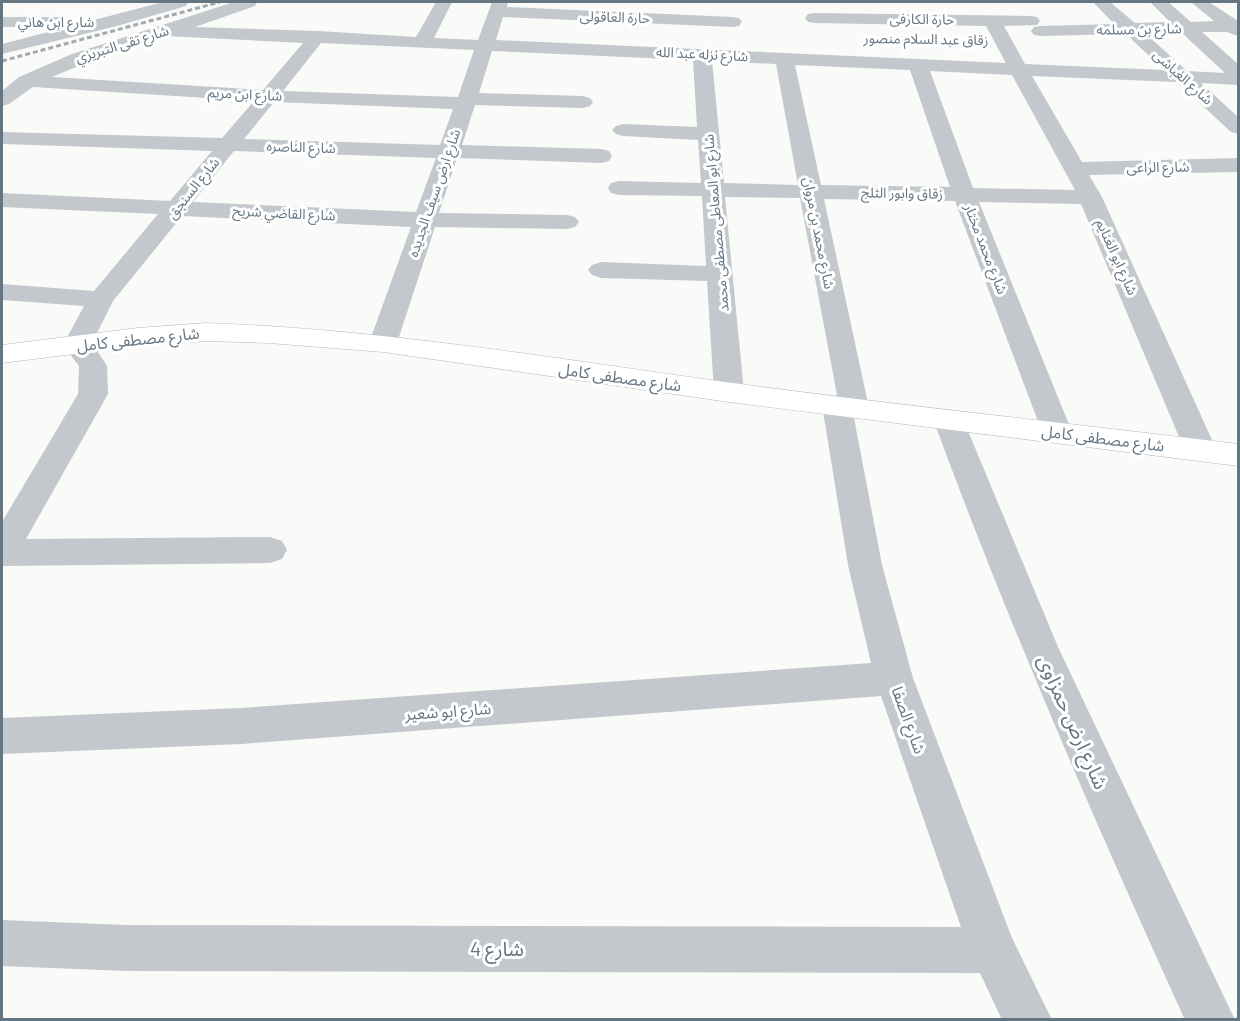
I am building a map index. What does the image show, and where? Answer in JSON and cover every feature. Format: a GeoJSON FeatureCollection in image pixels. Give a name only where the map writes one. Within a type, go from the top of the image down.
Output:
{"type":"FeatureCollection","features":[{"type":"Feature","properties":{"kind":"main road","name":"شارع مصطفى كامل"},"geometry":{"type":"LineString","coordinates":[[2,354],[206,332],[269,334],[383,343],[729,392],[1239,455]]}},
{"type":"Feature","properties":{"kind":"street","name":"شارع تقى التبريزي"},"geometry":{"type":"LineString","coordinates":[[2,49],[180,2]]}},
{"type":"Feature","properties":{"kind":"street","name":"شارع تقى التبريزي"},"geometry":{"type":"LineString","coordinates":[[24,72],[64,53],[104,48],[165,31],[249,2]]}},
{"type":"Feature","properties":{"kind":"street"},"geometry":{"type":"LineString","coordinates":[[423,41],[444,2]]}},
{"type":"Feature","properties":{"kind":"street"},"geometry":{"type":"LineString","coordinates":[[731,2],[736,56]]}},
{"type":"Feature","properties":{"kind":"street"},"geometry":{"type":"LineString","coordinates":[[1011,2],[1081,74]]}},
{"type":"Feature","properties":{"kind":"street","name":"شارع الغباشى"},"geometry":{"type":"LineString","coordinates":[[1101,2],[1239,128]]}},
{"type":"Feature","properties":{"kind":"street"},"geometry":{"type":"LineString","coordinates":[[1158,2],[1239,74]]}},
{"type":"Feature","properties":{"kind":"street"},"geometry":{"type":"LineString","coordinates":[[1199,2],[1237,28]]}},
{"type":"Feature","properties":{"kind":"street","name":"حارة العاقولى"},"geometry":{"type":"LineString","coordinates":[[498,7],[623,10],[733,22]]}},
{"type":"Feature","properties":{"kind":"street","name":"شارع ارض سيف الجديده"},"geometry":{"type":"LineString","coordinates":[[383,343],[498,7]]}},
{"type":"Feature","properties":{"kind":"street"},"geometry":{"type":"LineString","coordinates":[[44,22],[61,8]]}},
{"type":"Feature","properties":{"kind":"street"},"geometry":{"type":"LineString","coordinates":[[621,50],[623,10]]}},
{"type":"Feature","properties":{"kind":"street","name":"حارة الكارفى"},"geometry":{"type":"LineString","coordinates":[[814,18],[992,21],[1035,26]]}},
{"type":"Feature","properties":{"kind":"street"},"geometry":{"type":"LineString","coordinates":[[843,18],[849,36]]}},
{"type":"Feature","properties":{"kind":"street","name":"شارع ابو الغنايم"},"geometry":{"type":"LineString","coordinates":[[992,21],[1077,169],[1202,451]]}},
{"type":"Feature","properties":{"kind":"street","name":"شارع ابن هاني"},"geometry":{"type":"LineString","coordinates":[[2,22],[111,22]]}},
{"type":"Feature","properties":{"kind":"street","name":"شارع بن مسلمه"},"geometry":{"type":"LineString","coordinates":[[1035,26],[1131,29],[1237,28]]}},
{"type":"Feature","properties":{"kind":"street","name":"شارع نزله عبد الله"},"geometry":{"type":"LineString","coordinates":[[165,31],[621,50],[1081,74],[1239,79]]}},
{"type":"Feature","properties":{"kind":"street","name":"شارع السنجق"},"geometry":{"type":"LineString","coordinates":[[77,345],[101,300],[318,36]]}},
{"type":"Feature","properties":{"kind":"street","name":"زقاق عبد السلام منصور"},"geometry":{"type":"LineString","coordinates":[[980,40],[1003,40]]}},
{"type":"Feature","properties":{"kind":"street","name":"شارع ابو المعاطى مصطفى محمد"},"geometry":{"type":"LineString","coordinates":[[702,54],[729,392]]}},
{"type":"Feature","properties":{"kind":"street","name":"شارع محمد بن مروان"},"geometry":{"type":"LineString","coordinates":[[783,58],[811,192],[846,406]]}},
{"type":"Feature","properties":{"kind":"street","name":"شارع محمد مختار"},"geometry":{"type":"LineString","coordinates":[[918,65],[964,194],[1057,432]]}},
{"type":"Feature","properties":{"kind":"street"},"geometry":{"type":"LineString","coordinates":[[2,100],[24,72]]}},
{"type":"Feature","properties":{"kind":"street","name":"شارع ابن مريم"},"geometry":{"type":"LineString","coordinates":[[24,72],[269,96],[583,102]]}},
{"type":"Feature","properties":{"kind":"street"},"geometry":{"type":"LineString","coordinates":[[623,130],[709,134]]}},
{"type":"Feature","properties":{"kind":"street","name":"شارع الناصره"},"geometry":{"type":"LineString","coordinates":[[2,138],[601,156]]}},
{"type":"Feature","properties":{"kind":"street","name":"شارع الراعى"},"geometry":{"type":"LineString","coordinates":[[1077,169],[1230,171]]}},
{"type":"Feature","properties":{"kind":"street","name":"زقاق وابور الثلج"},"geometry":{"type":"LineString","coordinates":[[619,188],[1090,197]]}},
{"type":"Feature","properties":{"kind":"street","name":"شارع القاضي شريح"},"geometry":{"type":"LineString","coordinates":[[2,200],[424,220],[567,222]]}},
{"type":"Feature","properties":{"kind":"street"},"geometry":{"type":"LineString","coordinates":[[601,270],[720,274]]}},
{"type":"Feature","properties":{"kind":"street"},"geometry":{"type":"LineString","coordinates":[[2,292],[101,300]]}},
{"type":"Feature","properties":{"kind":"street"},"geometry":{"type":"LineString","coordinates":[[2,552],[93,394],[95,371],[91,357],[77,345]]}},
{"type":"Feature","properties":{"kind":"street","name":"شارع الصفا"},"geometry":{"type":"LineString","coordinates":[[846,406],[864,565],[894,678],[993,950],[1028,1020]]}},
{"type":"Feature","properties":{"kind":"street","name":"شارع ارض حمزاوى"},"geometry":{"type":"LineString","coordinates":[[948,419],[987,524],[1067,710],[1132,855],[1211,1020]]}},
{"type":"Feature","properties":{"kind":"street"},"geometry":{"type":"LineString","coordinates":[[2,552],[270,550]]}},
{"type":"Feature","properties":{"kind":"street","name":"شارع ابو شعير"},"geometry":{"type":"LineString","coordinates":[[2,736],[241,726],[894,678]]}},
{"type":"Feature","properties":{"kind":"street","name":"شارع 4"},"geometry":{"type":"LineString","coordinates":[[2,943],[138,948],[993,950]]}},
{"type":"Feature","properties":{"kind":"railway"},"geometry":{"type":"LineString","coordinates":[[2,61],[220,2]]}}]}
